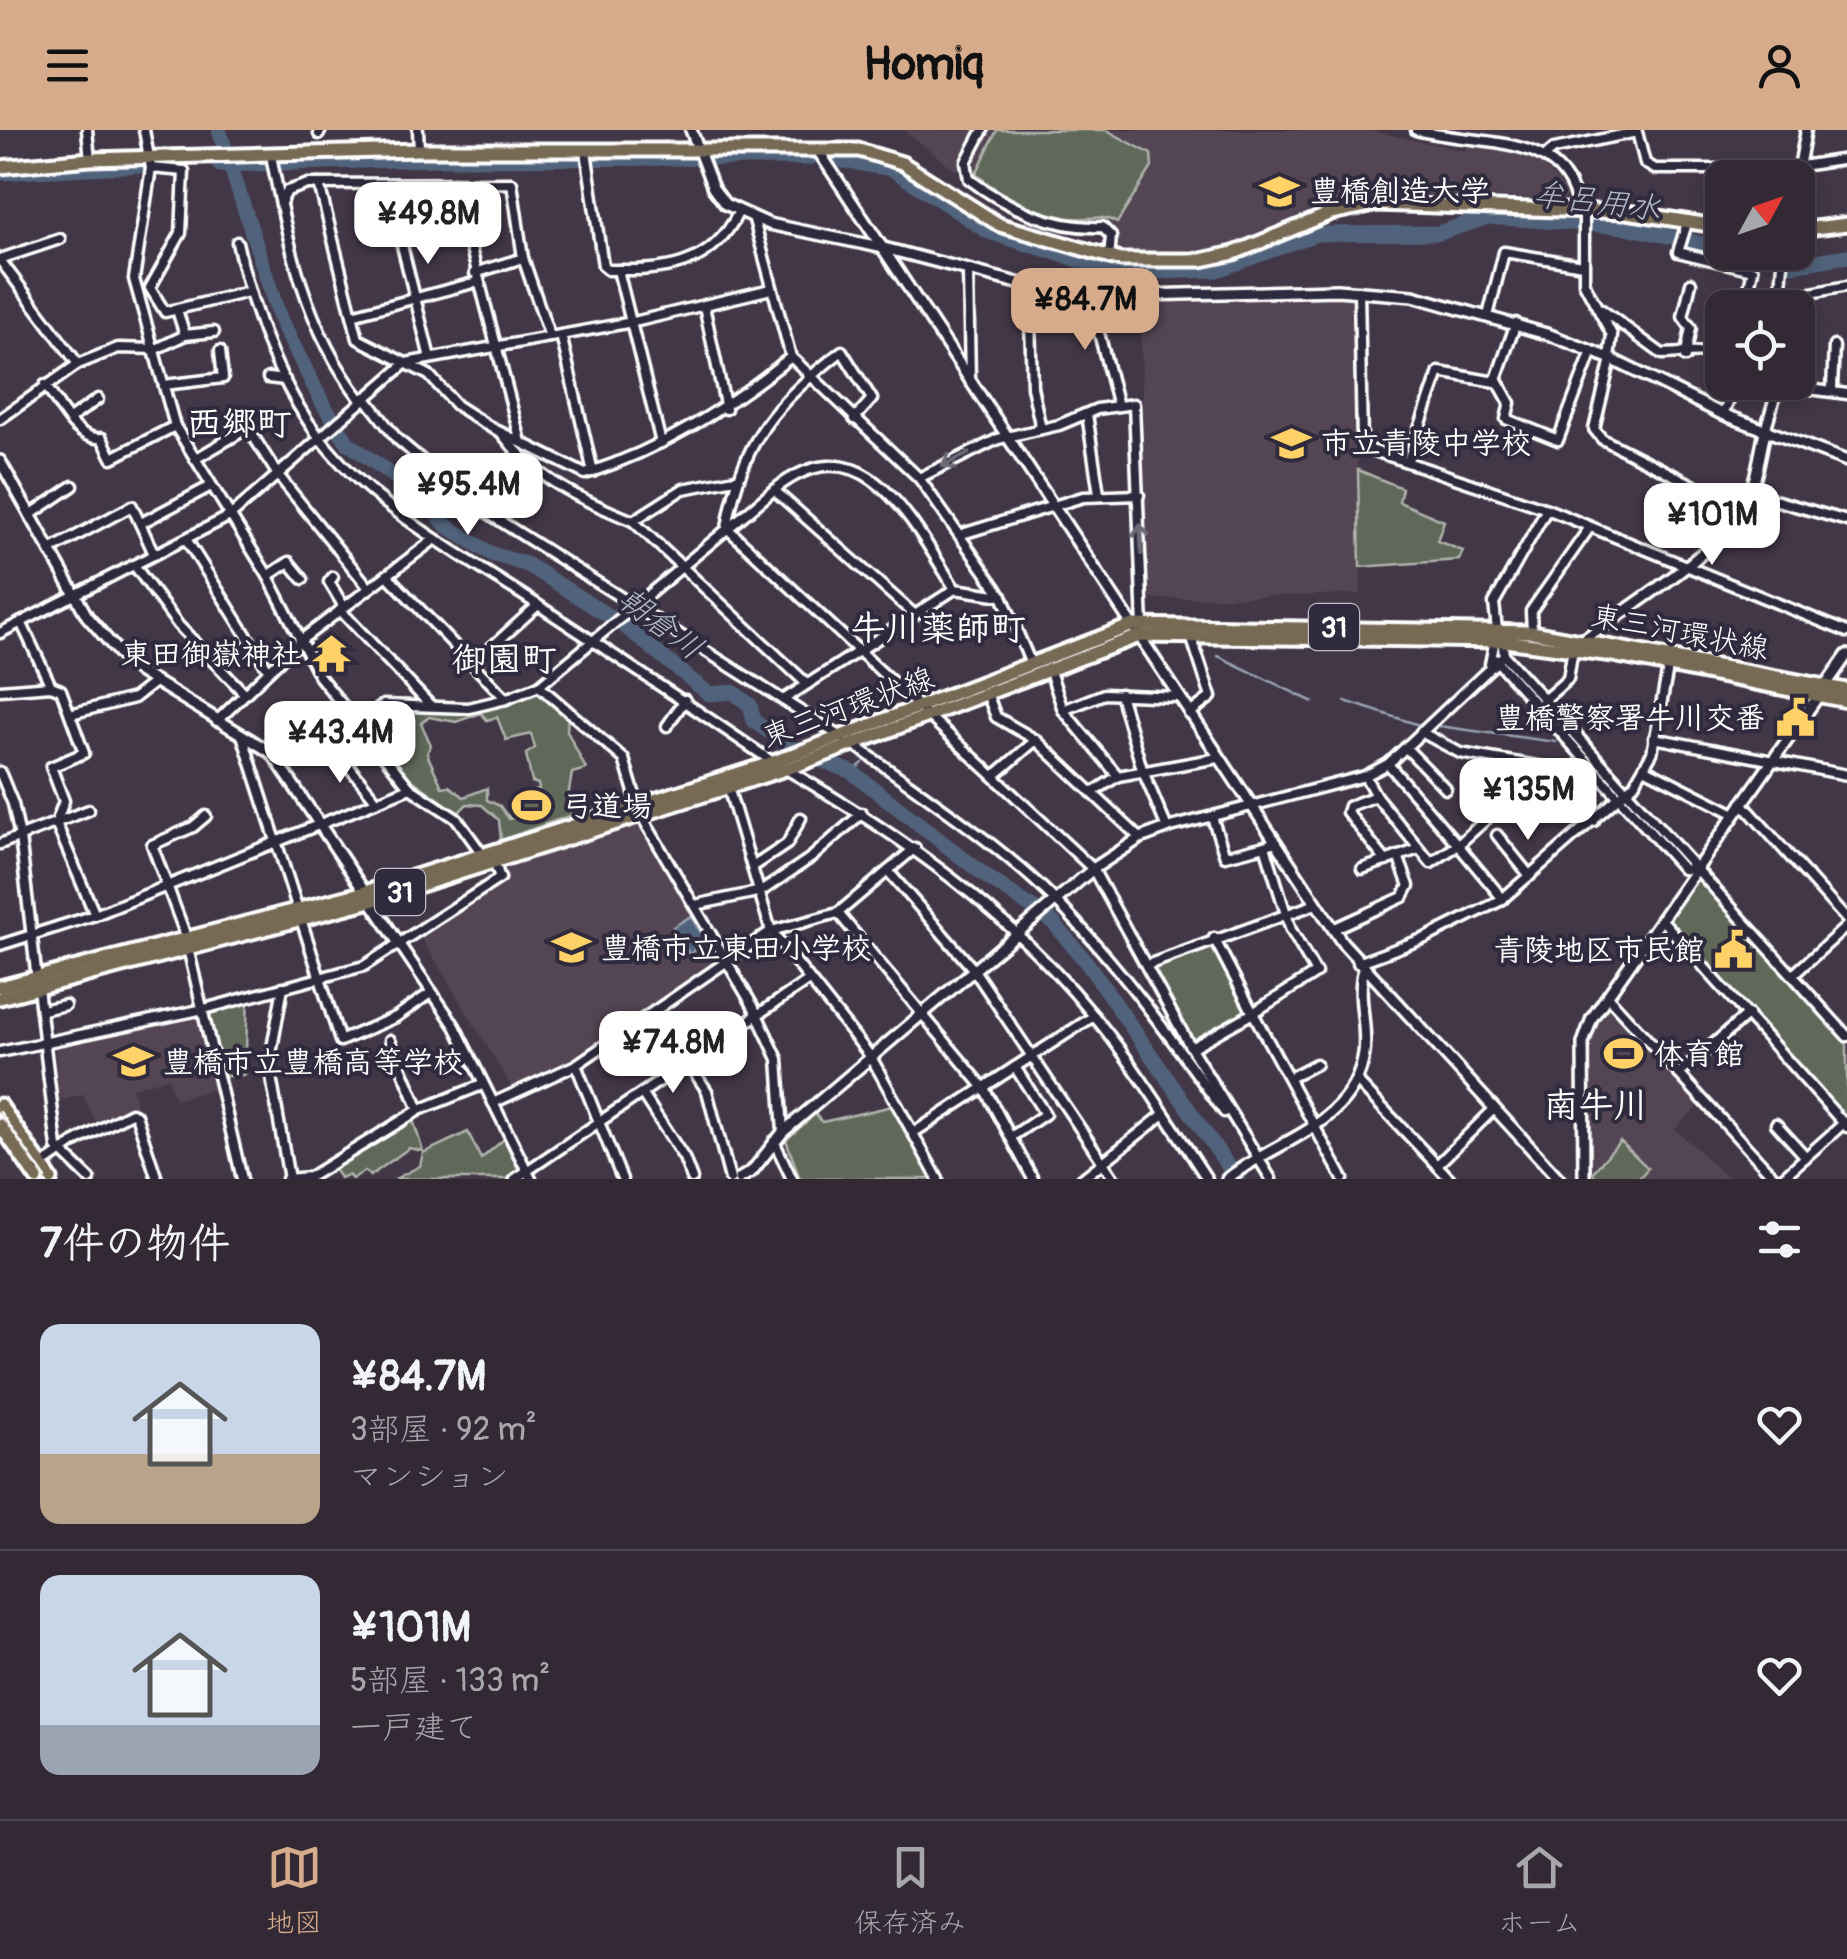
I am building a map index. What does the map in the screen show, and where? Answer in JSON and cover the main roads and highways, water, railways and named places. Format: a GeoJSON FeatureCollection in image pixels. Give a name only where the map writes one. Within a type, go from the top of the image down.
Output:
{"type":"FeatureCollection","features":[{"type":"Feature","properties":{"kind":"main road"},"geometry":{"type":"LineString","coordinates":[[0,167],[90,159],[150,163],[419,150],[817,149],[883,154],[990,221],[1109,258],[1215,257],[1361,205],[1582,212],[1705,223]]}},
{"type":"Feature","properties":{"kind":"main road"},"geometry":{"type":"LineString","coordinates":[[1815,228],[1847,224]]}},
{"type":"Feature","properties":{"kind":"main road","name":"東三河環状線"},"geometry":{"type":"LineString","coordinates":[[846,743],[919,708],[1031,664],[1139,628],[1499,638],[1670,660]]}},
{"type":"Feature","properties":{"kind":"main road","name":"東三河環状線"},"geometry":{"type":"LineString","coordinates":[[0,987],[368,897],[931,716],[1139,628],[1192,636],[1499,638],[1532,632],[1585,638],[1822,691],[1847,701]]}},
{"type":"Feature","properties":{"kind":"main road","name":"東三河環状線"},"geometry":{"type":"LineString","coordinates":[[1822,691],[1847,690]]}},
{"type":"Feature","properties":{"kind":"main road","name":"東三河環状線"},"geometry":{"type":"LineString","coordinates":[[640,810],[728,787],[785,764]]}},
{"type":"Feature","properties":{"kind":"main road","name":"東三河環状線"},"geometry":{"type":"LineString","coordinates":[[0,998],[39,980]]}},
{"type":"Feature","properties":{"kind":"main road"},"geometry":{"type":"LineString","coordinates":[[1,1109],[37,1172]]}},
{"type":"Feature","properties":{"kind":"main road"},"geometry":{"type":"LineString","coordinates":[[0,1125],[37,1172],[51,1179]]}},
{"type":"Feature","properties":{"kind":"water"},"geometry":{"type":"Polygon","coordinates":[[[691,916],[707,943],[689,954],[673,927],[691,916]]]}},
{"type":"Feature","properties":{"kind":"waterway","name":"朝倉川"},"geometry":{"type":"LineString","coordinates":[[219,130],[280,319],[322,402],[348,443],[422,497],[447,526],[492,554],[528,565],[623,625],[709,694],[733,692],[750,705],[754,721],[796,751],[852,772],[987,877],[1052,921],[1087,963],[1237,1179]]}},
{"type":"Feature","properties":{"kind":"waterway","name":"牟呂用水"},"geometry":{"type":"LineString","coordinates":[[220,165],[433,159],[809,158]]}},
{"type":"Feature","properties":{"kind":"waterway","name":"牟呂用水"},"geometry":{"type":"LineString","coordinates":[[839,160],[892,169],[989,232],[1120,273],[1217,270],[1316,234],[1439,233],[1488,217],[1626,227],[1705,244]]}},
{"type":"Feature","properties":{"kind":"waterway","name":"牟呂用水"},"geometry":{"type":"LineString","coordinates":[[0,173],[142,165]]}},
{"type":"Feature","properties":{"kind":"waterway","name":"牟呂用水"},"geometry":{"type":"LineString","coordinates":[[1815,261],[1847,256]]}},
{"type":"Feature","properties":{"kind":"waterway"},"geometry":{"type":"LineString","coordinates":[[1218,656],[1313,702]]}},
{"type":"Feature","properties":{"kind":"waterway"},"geometry":{"type":"LineString","coordinates":[[1345,701],[1419,725]]}},
{"type":"Feature","properties":{"kind":"waterway"},"geometry":{"type":"LineString","coordinates":[[1438,726],[1556,742]]}},
{"type":"Feature","properties":{"kind":"waterway"},"geometry":{"type":"LineString","coordinates":[[852,772],[863,763]]}},
{"type":"Feature","properties":{"kind":"waterway"},"geometry":{"type":"LineString","coordinates":[[1731,915],[1847,1045]]}},
{"type":"Feature","properties":{"kind":"tram line"},"geometry":{"type":"LineString","coordinates":[[0,1112],[46,1179]]}},
{"type":"Feature","properties":{"kind":"place","name":"豊橋創造大学"},"geometry":{"type":"Point","coordinates":[1280,191]}},
{"type":"Feature","properties":{"kind":"place","name":"市立青陵中学校"},"geometry":{"type":"Point","coordinates":[1291,443]}},
{"type":"Feature","properties":{"kind":"place","name":"東田御嶽神社"},"geometry":{"type":"Point","coordinates":[331,654]}},
{"type":"Feature","properties":{"kind":"place","name":"豊橋警察署牛川交番"},"geometry":{"type":"Point","coordinates":[1795,718]}},
{"type":"Feature","properties":{"kind":"place","name":"弓道場"},"geometry":{"type":"Point","coordinates":[532,806]}},
{"type":"Feature","properties":{"kind":"place","name":"豊橋市立東田小学校"},"geometry":{"type":"Point","coordinates":[571,948]}},
{"type":"Feature","properties":{"kind":"place","name":"青陵地区市民館"},"geometry":{"type":"Point","coordinates":[1734,950]}},
{"type":"Feature","properties":{"kind":"place","name":"体育館"},"geometry":{"type":"Point","coordinates":[1624,1054]}},
{"type":"Feature","properties":{"kind":"place","name":"豊橋市立豊橋高等学校"},"geometry":{"type":"Point","coordinates":[133,1062]}},
{"type":"Feature","properties":{"kind":"district","name":"西郷町"},"geometry":{"type":"Point","coordinates":[239,423]}},
{"type":"Feature","properties":{"kind":"district","name":"牛川薬師町"},"geometry":{"type":"Point","coordinates":[938,628]}},
{"type":"Feature","properties":{"kind":"district","name":"御園町"},"geometry":{"type":"Point","coordinates":[504,659]}},
{"type":"Feature","properties":{"kind":"district","name":"南牛川"},"geometry":{"type":"Point","coordinates":[1596,1105]}}]}
